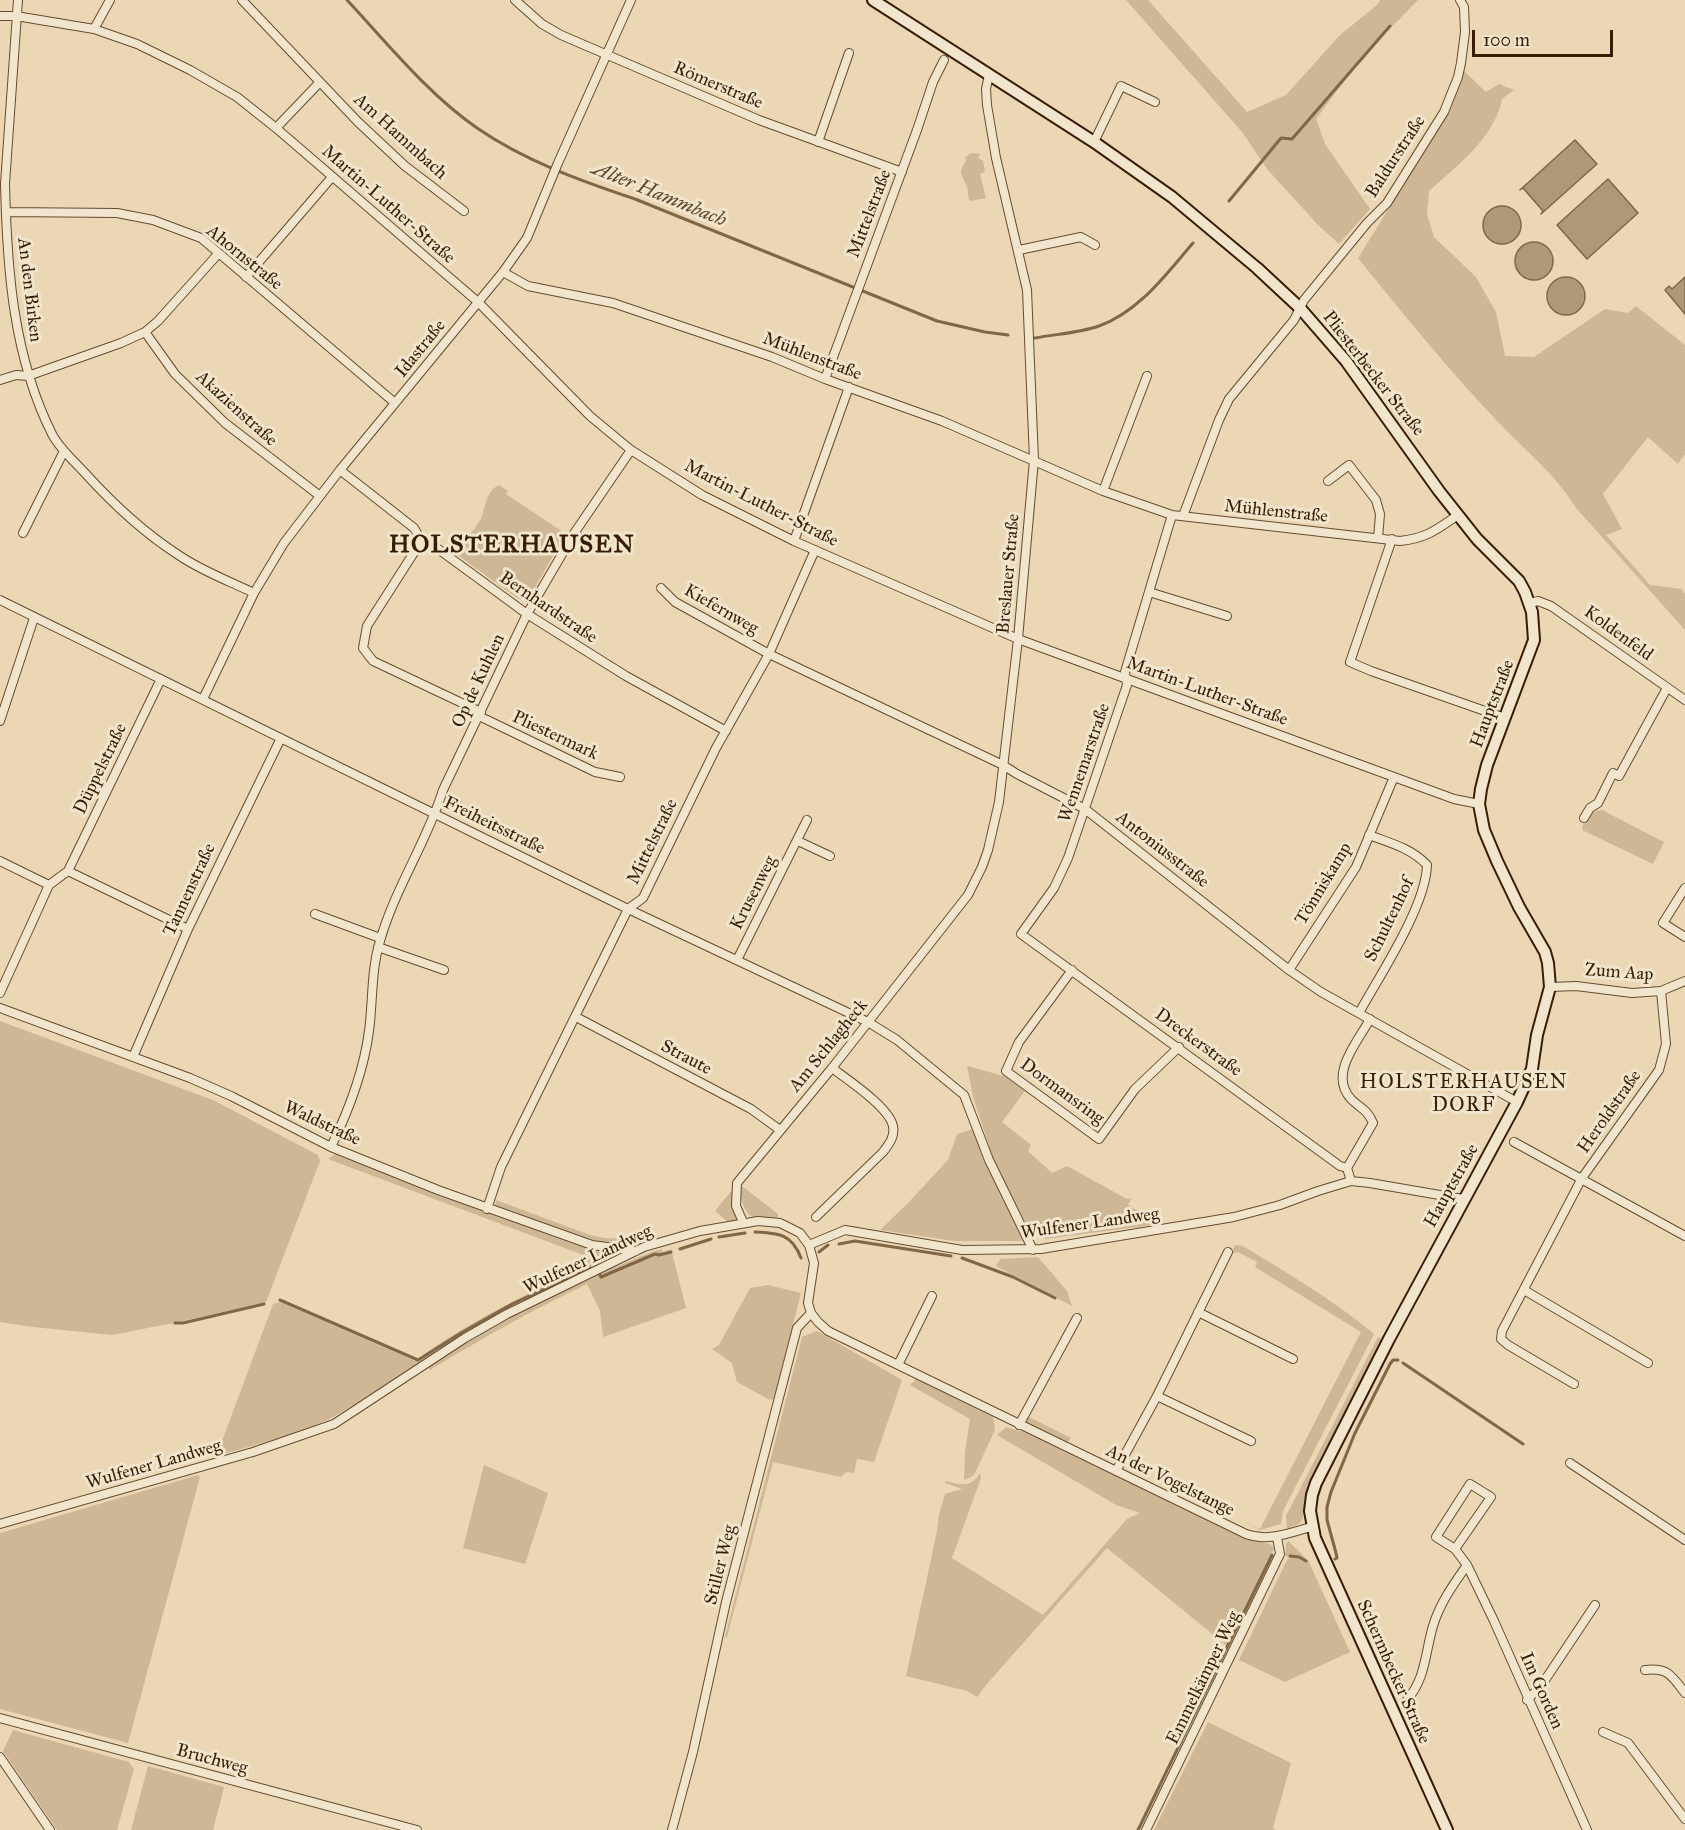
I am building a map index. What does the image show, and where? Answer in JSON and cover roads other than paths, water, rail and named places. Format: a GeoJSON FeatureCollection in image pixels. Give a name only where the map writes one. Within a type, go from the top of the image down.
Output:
{"type":"FeatureCollection","features":[{"type":"Feature","properties":{"kind":"main road","name":"Pliesterbecker Straße"},"geometry":{"type":"LineString","coordinates":[[873,0],[1094,142],[1172,197],[1257,268],[1300,308],[1346,361],[1458,515],[1477,539],[1519,581]]}},
{"type":"Feature","properties":{"kind":"main road","name":"Hauptstraße"},"geometry":{"type":"LineString","coordinates":[[1311,1527],[1310,1503],[1316,1483],[1389,1339],[1517,1102],[1532,1069],[1539,1027],[1550,987],[1545,952],[1519,907],[1497,861],[1484,830],[1479,804],[1485,771],[1534,640],[1534,622],[1530,603],[1519,581]]}},
{"type":"Feature","properties":{"kind":"main road","name":"Schermbecker Straße"},"geometry":{"type":"LineString","coordinates":[[1311,1527],[1447,1830]]}},
{"type":"Feature","properties":{"kind":"street","name":"An den Birken"},"geometry":{"type":"LineString","coordinates":[[18,0],[3,184],[17,331],[28,376],[52,436],[124,513],[180,557],[254,593]]}},
{"type":"Feature","properties":{"kind":"street"},"geometry":{"type":"LineString","coordinates":[[94,29],[110,0]]}},
{"type":"Feature","properties":{"kind":"street","name":"Am Hammbach"},"geometry":{"type":"LineString","coordinates":[[242,0],[358,122],[405,166],[464,211]]}},
{"type":"Feature","properties":{"kind":"street","name":"Römerstraße"},"geometry":{"type":"LineString","coordinates":[[515,0],[542,24],[561,35],[759,120],[902,172]]}},
{"type":"Feature","properties":{"kind":"street","name":"Idastraße"},"geometry":{"type":"LineString","coordinates":[[203,699],[254,593],[284,543],[340,470],[503,272],[527,238],[631,0]]}},
{"type":"Feature","properties":{"kind":"street","name":"Baldurstraße"},"geometry":{"type":"LineString","coordinates":[[1300,308],[1304,300],[1367,223],[1387,203],[1444,112],[1461,63],[1465,32],[1464,7],[1460,0]]}},
{"type":"Feature","properties":{"kind":"street","name":"Martin-Luther-Straße"},"geometry":{"type":"LineString","coordinates":[[0,16],[16,16],[94,29],[137,44],[190,70],[237,97],[478,302],[590,416],[631,450],[702,495],[794,541],[1018,639],[1454,799],[1479,804]]}},
{"type":"Feature","properties":{"kind":"street"},"geometry":{"type":"LineString","coordinates":[[818,142],[849,53]]}},
{"type":"Feature","properties":{"kind":"street","name":"Mittelstraße"},"geometry":{"type":"LineString","coordinates":[[825,379],[933,82],[945,60]]}},
{"type":"Feature","properties":{"kind":"street","name":"Breslauer Straße"},"geometry":{"type":"LineString","coordinates":[[968,895],[982,867],[991,840],[999,802],[1018,639],[1034,460],[1027,290],[996,158],[987,105],[986,89],[990,75]]}},
{"type":"Feature","properties":{"kind":"street"},"geometry":{"type":"LineString","coordinates":[[276,128],[320,82]]}},
{"type":"Feature","properties":{"kind":"street"},"geometry":{"type":"LineString","coordinates":[[1094,142],[1121,86],[1155,102]]}},
{"type":"Feature","properties":{"kind":"street"},"geometry":{"type":"LineString","coordinates":[[246,277],[332,177]]}},
{"type":"Feature","properties":{"kind":"street","name":"Ahornstraße"},"geometry":{"type":"LineString","coordinates":[[6,212],[117,213],[153,220],[201,238],[395,403]]}},
{"type":"Feature","properties":{"kind":"street"},"geometry":{"type":"LineString","coordinates":[[1019,250],[1081,237],[1095,244]]}},
{"type":"Feature","properties":{"kind":"street"},"geometry":{"type":"LineString","coordinates":[[0,380],[16,375],[28,376],[121,343],[145,332],[158,321],[218,254]]}},
{"type":"Feature","properties":{"kind":"street","name":"Mühlenstraße"},"geometry":{"type":"LineString","coordinates":[[503,272],[528,286],[613,303],[772,357],[825,379],[942,421],[1103,491],[1172,515],[1392,539],[1419,539],[1458,515]]}},
{"type":"Feature","properties":{"kind":"street"},"geometry":{"type":"LineString","coordinates":[[1183,516],[1229,399],[1294,320],[1300,308]]}},
{"type":"Feature","properties":{"kind":"street","name":"Akazienstraße"},"geometry":{"type":"LineString","coordinates":[[145,332],[175,374],[225,423],[320,496]]}},
{"type":"Feature","properties":{"kind":"street"},"geometry":{"type":"LineString","coordinates":[[1103,491],[1147,376]]}},
{"type":"Feature","properties":{"kind":"street"},"geometry":{"type":"LineString","coordinates":[[794,541],[849,387]]}},
{"type":"Feature","properties":{"kind":"street","name":"Op de Kuhlen"},"geometry":{"type":"LineString","coordinates":[[330,1147],[346,1112],[362,1064],[369,1030],[372,981],[378,947],[391,905],[436,815],[443,790],[527,614],[575,532],[631,450]]}},
{"type":"Feature","properties":{"kind":"street"},"geometry":{"type":"LineString","coordinates":[[23,533],[64,451]]}},
{"type":"Feature","properties":{"kind":"street","name":"Mühlenstraße"},"geometry":{"type":"LineString","coordinates":[[1328,481],[1349,465],[1376,500],[1380,514],[1378,538]]}},
{"type":"Feature","properties":{"kind":"street","name":"Bernhardstraße"},"geometry":{"type":"LineString","coordinates":[[340,470],[414,528],[424,544],[434,546],[527,614],[626,676],[726,731]]}},
{"type":"Feature","properties":{"kind":"street","name":"Wennemarstraße"},"geometry":{"type":"LineString","coordinates":[[1021,933],[1054,888],[1068,858],[1127,685],[1125,672],[1172,515]]}},
{"type":"Feature","properties":{"kind":"street"},"geometry":{"type":"LineString","coordinates":[[1392,539],[1350,662],[1505,718]]}},
{"type":"Feature","properties":{"kind":"street","name":"Pliestermark"},"geometry":{"type":"LineString","coordinates":[[424,544],[413,554],[367,626],[363,648],[373,661],[595,772],[620,777]]}},
{"type":"Feature","properties":{"kind":"street","name":"Mittelstraße"},"geometry":{"type":"LineString","coordinates":[[487,1209],[501,1167],[628,909],[642,898],[726,731],[769,654],[815,550]]}},
{"type":"Feature","properties":{"kind":"street","name":"Kiefernweg"},"geometry":{"type":"LineString","coordinates":[[662,588],[675,602],[769,654]]}},
{"type":"Feature","properties":{"kind":"street"},"geometry":{"type":"LineString","coordinates":[[1149,592],[1227,616]]}},
{"type":"Feature","properties":{"kind":"street","name":"Freiheitsstraße"},"geometry":{"type":"LineString","coordinates":[[0,600],[628,909],[868,1022],[897,1040],[964,1095],[989,1160],[1033,1250]]}},
{"type":"Feature","properties":{"kind":"street","name":"Koldenfeld"},"geometry":{"type":"LineString","coordinates":[[1530,603],[1538,601],[1551,606],[1685,700]]}},
{"type":"Feature","properties":{"kind":"street"},"geometry":{"type":"LineString","coordinates":[[0,721],[34,618]]}},
{"type":"Feature","properties":{"kind":"street","name":"Antoniusstraße"},"geometry":{"type":"LineString","coordinates":[[769,654],[1003,765],[1085,808],[1288,970],[1321,992],[1517,1102]]}},
{"type":"Feature","properties":{"kind":"street","name":"Düppelstraße"},"geometry":{"type":"LineString","coordinates":[[68,871],[161,679]]}},
{"type":"Feature","properties":{"kind":"street"},"geometry":{"type":"LineString","coordinates":[[1584,818],[1590,808],[1598,803],[1613,773],[1619,776],[1667,688]]}},
{"type":"Feature","properties":{"kind":"street","name":"Tannenstraße"},"geometry":{"type":"LineString","coordinates":[[133,1057],[188,929],[281,738]]}},
{"type":"Feature","properties":{"kind":"street","name":"Tönniskamp"},"geometry":{"type":"LineString","coordinates":[[1288,970],[1356,867],[1394,777]]}},
{"type":"Feature","properties":{"kind":"street","name":"Krusenweg"},"geometry":{"type":"LineString","coordinates":[[737,960],[807,820]]}},
{"type":"Feature","properties":{"kind":"street","name":"Schultenhof"},"geometry":{"type":"LineString","coordinates":[[1359,1013],[1407,926],[1427,879],[1428,865],[1412,851],[1369,835]]}},
{"type":"Feature","properties":{"kind":"street","name":"Krusenweg"},"geometry":{"type":"LineString","coordinates":[[798,841],[830,856]]}},
{"type":"Feature","properties":{"kind":"street"},"geometry":{"type":"LineString","coordinates":[[0,861],[49,885]]}},
{"type":"Feature","properties":{"kind":"street"},"geometry":{"type":"LineString","coordinates":[[0,993],[49,885],[68,871],[188,929]]}},
{"type":"Feature","properties":{"kind":"street"},"geometry":{"type":"LineString","coordinates":[[1685,888],[1663,923],[1685,937]]}},
{"type":"Feature","properties":{"kind":"street","name":"Am Schlagheck"},"geometry":{"type":"LineString","coordinates":[[743,1222],[736,1206],[737,1183],[832,1068],[968,895]]}},
{"type":"Feature","properties":{"kind":"street"},"geometry":{"type":"LineString","coordinates":[[315,914],[380,938]]}},
{"type":"Feature","properties":{"kind":"street","name":"Dreckerstraße"},"geometry":{"type":"LineString","coordinates":[[1021,933],[1330,1159],[1347,1168]]}},
{"type":"Feature","properties":{"kind":"street"},"geometry":{"type":"LineString","coordinates":[[378,947],[444,970]]}},
{"type":"Feature","properties":{"kind":"street","name":"Dormansring"},"geometry":{"type":"LineString","coordinates":[[1072,970],[1020,1042],[1006,1071],[1099,1139],[1135,1089],[1179,1047]]}},
{"type":"Feature","properties":{"kind":"street","name":"Zum Aap"},"geometry":{"type":"LineString","coordinates":[[1550,987],[1576,986],[1632,993],[1661,991],[1685,981]]}},
{"type":"Feature","properties":{"kind":"street","name":"Heroldstraße"},"geometry":{"type":"LineString","coordinates":[[1574,1384],[1508,1345],[1502,1339],[1502,1331],[1582,1178],[1659,1070],[1666,1044],[1661,991]]}},
{"type":"Feature","properties":{"kind":"street","name":"Waldstraße"},"geometry":{"type":"LineString","coordinates":[[0,1008],[223,1093],[330,1147],[487,1209],[592,1245],[636,1251]]}},
{"type":"Feature","properties":{"kind":"street","name":"Straute"},"geometry":{"type":"LineString","coordinates":[[576,1017],[751,1109],[780,1130]]}},
{"type":"Feature","properties":{"kind":"street"},"geometry":{"type":"LineString","coordinates":[[1351,1181],[1347,1168],[1373,1123],[1368,1112],[1351,1099],[1344,1086],[1342,1074],[1346,1060],[1370,1019]]}},
{"type":"Feature","properties":{"kind":"street"},"geometry":{"type":"LineString","coordinates":[[816,1217],[883,1152],[892,1139],[893,1127],[887,1115],[832,1068]]}},
{"type":"Feature","properties":{"kind":"street","name":"Heroldstraße"},"geometry":{"type":"LineString","coordinates":[[1514,1142],[1685,1236]]}},
{"type":"Feature","properties":{"kind":"street","name":"Wulfener Landweg"},"geometry":{"type":"LineString","coordinates":[[0,1524],[242,1455],[334,1424],[490,1324],[644,1247],[699,1231],[743,1222],[780,1223],[800,1233],[809,1245],[845,1230],[962,1250],[1033,1250],[1234,1217],[1280,1205],[1351,1181],[1463,1199]]}},
{"type":"Feature","properties":{"kind":"street"},"geometry":{"type":"LineString","coordinates":[[809,1245],[814,1263],[808,1303],[811,1313]]}},
{"type":"Feature","properties":{"kind":"street"},"geometry":{"type":"LineString","coordinates":[[1116,1471],[1157,1395],[1228,1252]]}},
{"type":"Feature","properties":{"kind":"street"},"geometry":{"type":"LineString","coordinates":[[1524,1290],[1648,1363]]}},
{"type":"Feature","properties":{"kind":"street"},"geometry":{"type":"LineString","coordinates":[[898,1365],[932,1296]]}},
{"type":"Feature","properties":{"kind":"street"},"geometry":{"type":"LineString","coordinates":[[1198,1312],[1293,1359]]}},
{"type":"Feature","properties":{"kind":"street","name":"An der Vogelstange"},"geometry":{"type":"LineString","coordinates":[[811,1313],[828,1331],[1246,1534],[1257,1538],[1277,1537],[1311,1527]]}},
{"type":"Feature","properties":{"kind":"street","name":"Stiller Weg"},"geometry":{"type":"LineString","coordinates":[[672,1830],[693,1752],[726,1602],[797,1328],[811,1313]]}},
{"type":"Feature","properties":{"kind":"street"},"geometry":{"type":"LineString","coordinates":[[1019,1425],[1077,1318]]}},
{"type":"Feature","properties":{"kind":"street"},"geometry":{"type":"LineString","coordinates":[[1157,1395],[1251,1441]]}},
{"type":"Feature","properties":{"kind":"street"},"geometry":{"type":"LineString","coordinates":[[1570,1463],[1685,1540]]}},
{"type":"Feature","properties":{"kind":"street","name":"Im Gorden"},"geometry":{"type":"LineString","coordinates":[[1455,1549],[1491,1497],[1470,1484],[1436,1537],[1455,1549],[1467,1565],[1587,1830]]}},
{"type":"Feature","properties":{"kind":"street","name":"Emmelkämper Weg"},"geometry":{"type":"LineString","coordinates":[[1146,1830],[1280,1554],[1277,1537]]}},
{"type":"Feature","properties":{"kind":"street"},"geometry":{"type":"LineString","coordinates":[[1407,1700],[1420,1682],[1433,1625],[1446,1594],[1467,1565]]}},
{"type":"Feature","properties":{"kind":"street"},"geometry":{"type":"LineString","coordinates":[[1527,1700],[1541,1686],[1595,1605]]}},
{"type":"Feature","properties":{"kind":"street"},"geometry":{"type":"LineString","coordinates":[[1645,1670],[1657,1668],[1671,1674],[1685,1693]]}},
{"type":"Feature","properties":{"kind":"street","name":"Bruchweg"},"geometry":{"type":"LineString","coordinates":[[0,1718],[417,1830]]}},
{"type":"Feature","properties":{"kind":"street"},"geometry":{"type":"LineString","coordinates":[[1603,1732],[1628,1743],[1685,1819]]}},
{"type":"Feature","properties":{"kind":"street"},"geometry":{"type":"LineString","coordinates":[[0,1757],[50,1830]]}},
{"type":"Feature","properties":{"kind":"waterway","name":"Alter Hammbach"},"geometry":{"type":"LineString","coordinates":[[347,0],[409,68],[442,100],[477,128],[514,150],[574,177],[635,199],[937,321],[1008,335]]}},
{"type":"Feature","properties":{"kind":"waterway","name":"Alter Hammbach"},"geometry":{"type":"LineString","coordinates":[[1229,201],[1281,138],[1292,139],[1390,26]]}},
{"type":"Feature","properties":{"kind":"waterway","name":"Alter Hammbach"},"geometry":{"type":"LineString","coordinates":[[1035,338],[1084,330],[1113,320],[1151,290],[1193,243]]}},
{"type":"Feature","properties":{"kind":"waterway"},"geometry":{"type":"LineString","coordinates":[[755,1232],[784,1236],[793,1244],[801,1258]]}},
{"type":"Feature","properties":{"kind":"waterway"},"geometry":{"type":"LineString","coordinates":[[719,1237],[745,1233]]}},
{"type":"Feature","properties":{"kind":"waterway"},"geometry":{"type":"LineString","coordinates":[[680,1249],[711,1239]]}},
{"type":"Feature","properties":{"kind":"waterway"},"geometry":{"type":"LineString","coordinates":[[839,1244],[855,1241],[951,1256]]}},
{"type":"Feature","properties":{"kind":"waterway"},"geometry":{"type":"LineString","coordinates":[[819,1252],[828,1245]]}},
{"type":"Feature","properties":{"kind":"waterway"},"geometry":{"type":"LineString","coordinates":[[600,1275],[601,1277],[655,1254],[671,1252]]}},
{"type":"Feature","properties":{"kind":"waterway"},"geometry":{"type":"LineString","coordinates":[[962,1258],[1013,1277],[1055,1298]]}},
{"type":"Feature","properties":{"kind":"waterway"},"geometry":{"type":"LineString","coordinates":[[280,1300],[418,1360],[512,1304],[590,1268]]}},
{"type":"Feature","properties":{"kind":"waterway"},"geometry":{"type":"LineString","coordinates":[[175,1323],[264,1304]]}},
{"type":"Feature","properties":{"kind":"waterway"},"geometry":{"type":"LineString","coordinates":[[1335,1559],[1337,1558],[1336,1553],[1327,1520],[1327,1507],[1331,1492],[1355,1433],[1390,1364],[1393,1360],[1398,1360]]}},
{"type":"Feature","properties":{"kind":"waterway"},"geometry":{"type":"LineString","coordinates":[[1403,1363],[1523,1444]]}},
{"type":"Feature","properties":{"kind":"waterway"},"geometry":{"type":"LineString","coordinates":[[1138,1830],[1272,1555]]}},
{"type":"Feature","properties":{"kind":"waterway"},"geometry":{"type":"LineString","coordinates":[[1290,1556],[1306,1561]]}},
{"type":"Feature","properties":{"kind":"district","name":"HOLSTERHAUSEN"},"geometry":{"type":"Point","coordinates":[512,546]}},
{"type":"Feature","properties":{"kind":"district","name":"HOLSTERHAUSEN DORF"},"geometry":{"type":"Point","coordinates":[1464,1094]}}]}
